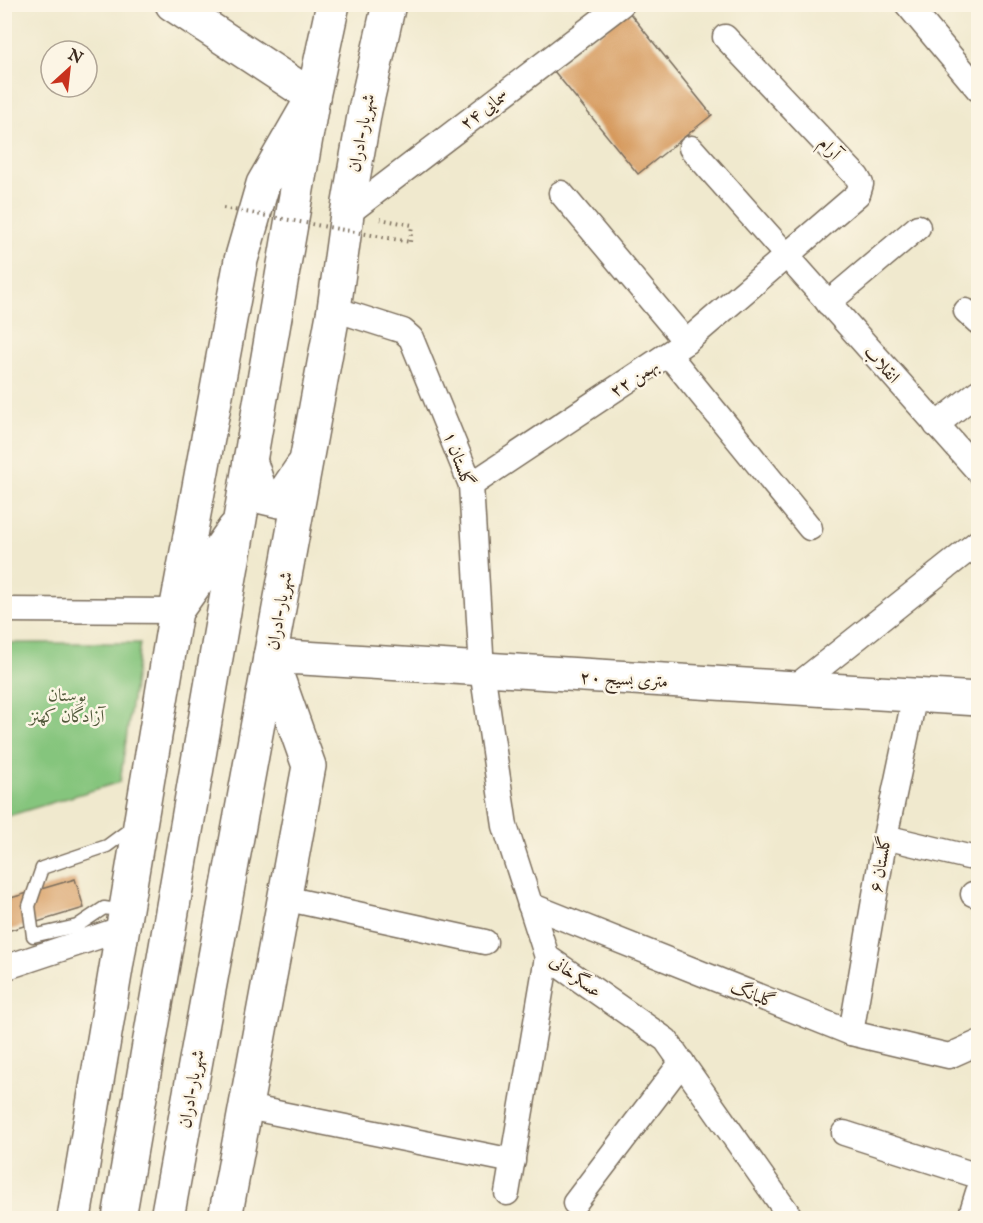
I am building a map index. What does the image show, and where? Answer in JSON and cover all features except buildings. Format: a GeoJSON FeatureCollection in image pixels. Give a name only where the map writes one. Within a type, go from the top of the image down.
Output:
{"type":"FeatureCollection","features":[{"type":"Feature","properties":{"kind":"main road"},"geometry":{"type":"LineString","coordinates":[[172,4],[313,97]]}},
{"type":"Feature","properties":{"kind":"main road"},"geometry":{"type":"LineString","coordinates":[[118,1218],[313,97],[333,4]]}},
{"type":"Feature","properties":{"kind":"main road","name":"شهریار-ادران"},"geometry":{"type":"LineString","coordinates":[[167,1218],[334,309],[365,110],[389,4]]}},
{"type":"Feature","properties":{"kind":"main road"},"geometry":{"type":"LineString","coordinates":[[74,1218],[176,611],[241,260],[263,184],[313,97]]}},
{"type":"Feature","properties":{"kind":"main road"},"geometry":{"type":"LineString","coordinates":[[250,460],[262,497],[279,501],[306,463]]}},
{"type":"Feature","properties":{"kind":"main road"},"geometry":{"type":"LineString","coordinates":[[176,611],[240,520]]}},
{"type":"Feature","properties":{"kind":"main road"},"geometry":{"type":"LineString","coordinates":[[225,1218],[309,766],[270,656]]}},
{"type":"Feature","properties":{"kind":"main road","name":"۲۰ متری بسیج"},"geometry":{"type":"LineString","coordinates":[[270,656],[978,699]]}},
{"type":"Feature","properties":{"kind":"street","name":"سمایی ۲۴"},"geometry":{"type":"LineString","coordinates":[[347,214],[622,4]]}},
{"type":"Feature","properties":{"kind":"street"},"geometry":{"type":"LineString","coordinates":[[907,4],[978,89]]}},
{"type":"Feature","properties":{"kind":"street","name":"آرام"},"geometry":{"type":"LineString","coordinates":[[725,37],[857,177],[861,184],[858,194],[787,256]]}},
{"type":"Feature","properties":{"kind":"street","name":"انقلاب"},"geometry":{"type":"LineString","coordinates":[[691,148],[978,471]]}},
{"type":"Feature","properties":{"kind":"street"},"geometry":{"type":"LineString","coordinates":[[561,193],[810,528]]}},
{"type":"Feature","properties":{"kind":"street"},"geometry":{"type":"LineString","coordinates":[[828,303],[918,227]]}},
{"type":"Feature","properties":{"kind":"street","name":"۲۲ بهمن"},"geometry":{"type":"LineString","coordinates":[[471,485],[678,349],[787,256]]}},
{"type":"Feature","properties":{"kind":"street","name":"گلستان ۱"},"geometry":{"type":"LineString","coordinates":[[334,309],[404,331],[411,338],[471,485],[482,670]]}},
{"type":"Feature","properties":{"kind":"street"},"geometry":{"type":"LineString","coordinates":[[936,425],[978,392]]}},
{"type":"Feature","properties":{"kind":"street"},"geometry":{"type":"LineString","coordinates":[[794,688],[978,542]]}},
{"type":"Feature","properties":{"kind":"street"},"geometry":{"type":"LineString","coordinates":[[4,610],[176,611]]}},
{"type":"Feature","properties":{"kind":"street","name":"عسگرخانی"},"geometry":{"type":"LineString","coordinates":[[482,670],[505,826],[547,957],[666,1040],[791,1218]]}},
{"type":"Feature","properties":{"kind":"street","name":"گلستان ۶"},"geometry":{"type":"LineString","coordinates":[[851,1033],[885,837],[915,695]]}},
{"type":"Feature","properties":{"kind":"street"},"geometry":{"type":"LineString","coordinates":[[885,837],[968,857]]}},
{"type":"Feature","properties":{"kind":"street"},"geometry":{"type":"LineString","coordinates":[[284,898],[485,942]]}},
{"type":"Feature","properties":{"kind":"street","name":"گلبانگ"},"geometry":{"type":"LineString","coordinates":[[530,906],[851,1033],[949,1056],[978,1043]]}},
{"type":"Feature","properties":{"kind":"street"},"geometry":{"type":"LineString","coordinates":[[4,968],[125,919]]}},
{"type":"Feature","properties":{"kind":"street"},"geometry":{"type":"LineString","coordinates":[[507,1193],[547,957]]}},
{"type":"Feature","properties":{"kind":"street"},"geometry":{"type":"LineString","coordinates":[[575,1203],[682,1062]]}},
{"type":"Feature","properties":{"kind":"street"},"geometry":{"type":"LineString","coordinates":[[247,1107],[513,1161]]}},
{"type":"Feature","properties":{"kind":"street"},"geometry":{"type":"LineString","coordinates":[[844,1133],[978,1176]]}},
{"type":"Feature","properties":{"kind":"street"},"geometry":{"type":"LineString","coordinates":[[970,1218],[978,1192]]}},
{"type":"Feature","properties":{"kind":"lane"},"geometry":{"type":"LineString","coordinates":[[125,919],[104,908],[77,926],[33,936],[29,906],[42,867],[107,846],[142,820]]}},
{"type":"Feature","properties":{"kind":"path"},"geometry":{"type":"LineString","coordinates":[[223,208],[410,242],[412,225]]}},
{"type":"Feature","properties":{"kind":"green space","name":"بوستان آزادگان کهنز"},"geometry":{"type":"Polygon","coordinates":[[[5,643],[140,643],[120,782],[5,817],[5,643]]]}}]}
